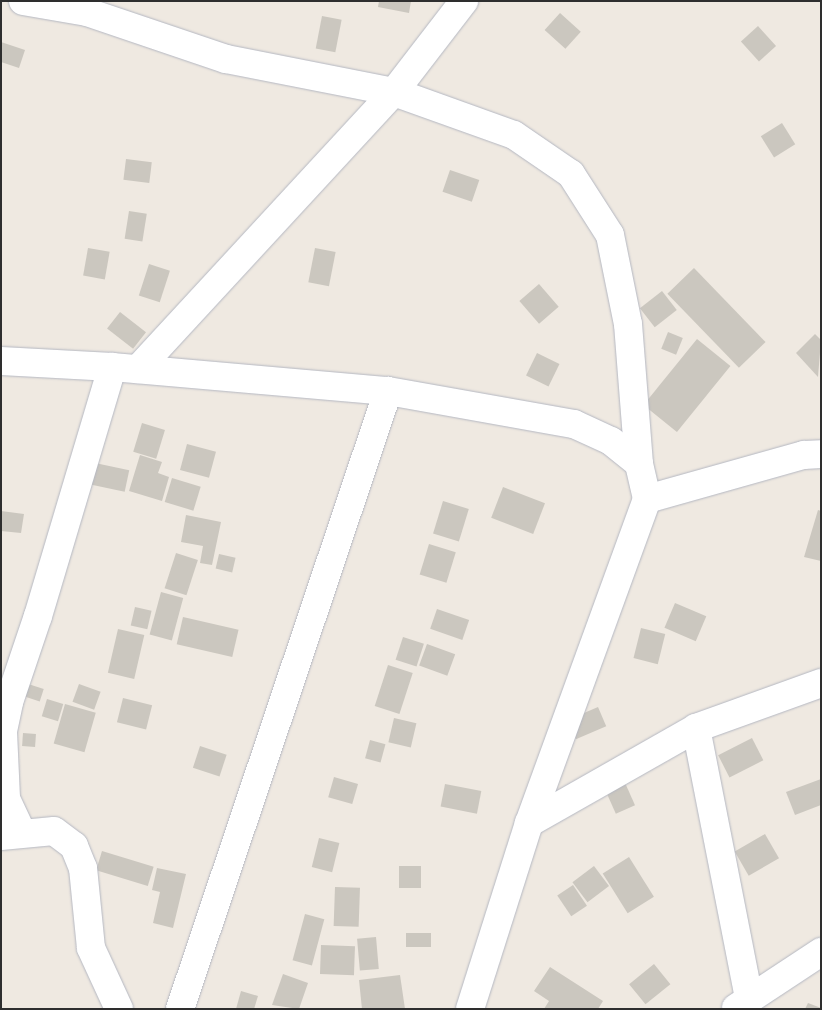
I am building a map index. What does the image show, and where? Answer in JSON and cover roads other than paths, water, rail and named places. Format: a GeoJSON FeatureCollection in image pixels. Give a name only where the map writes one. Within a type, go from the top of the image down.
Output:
{"type":"FeatureCollection","features":[{"type":"Feature","properties":{"kind":"street"},"geometry":{"type":"LineString","coordinates":[[23,1],[87,12],[226,59],[394,92],[514,135],[571,174],[610,235],[628,324],[639,464],[647,499],[529,823],[470,1009]]}},
{"type":"Feature","properties":{"kind":"street"},"geometry":{"type":"LineString","coordinates":[[119,1009],[91,948],[83,868],[74,846],[54,831],[11,834],[3,758],[5,724],[125,368],[394,92],[464,1]]}},
{"type":"Feature","properties":{"kind":"street"},"geometry":{"type":"LineString","coordinates":[[1,361],[125,368],[388,391],[574,424],[611,441],[639,464]]}},
{"type":"Feature","properties":{"kind":"street"},"geometry":{"type":"LineString","coordinates":[[180,1009],[388,391]]}},
{"type":"Feature","properties":{"kind":"street"},"geometry":{"type":"LineString","coordinates":[[647,499],[804,454],[821,454]]}},
{"type":"Feature","properties":{"kind":"street"},"geometry":{"type":"LineString","coordinates":[[529,823],[696,728],[821,684]]}},
{"type":"Feature","properties":{"kind":"street"},"geometry":{"type":"LineString","coordinates":[[696,728],[742,1003],[821,952]]}}]}
